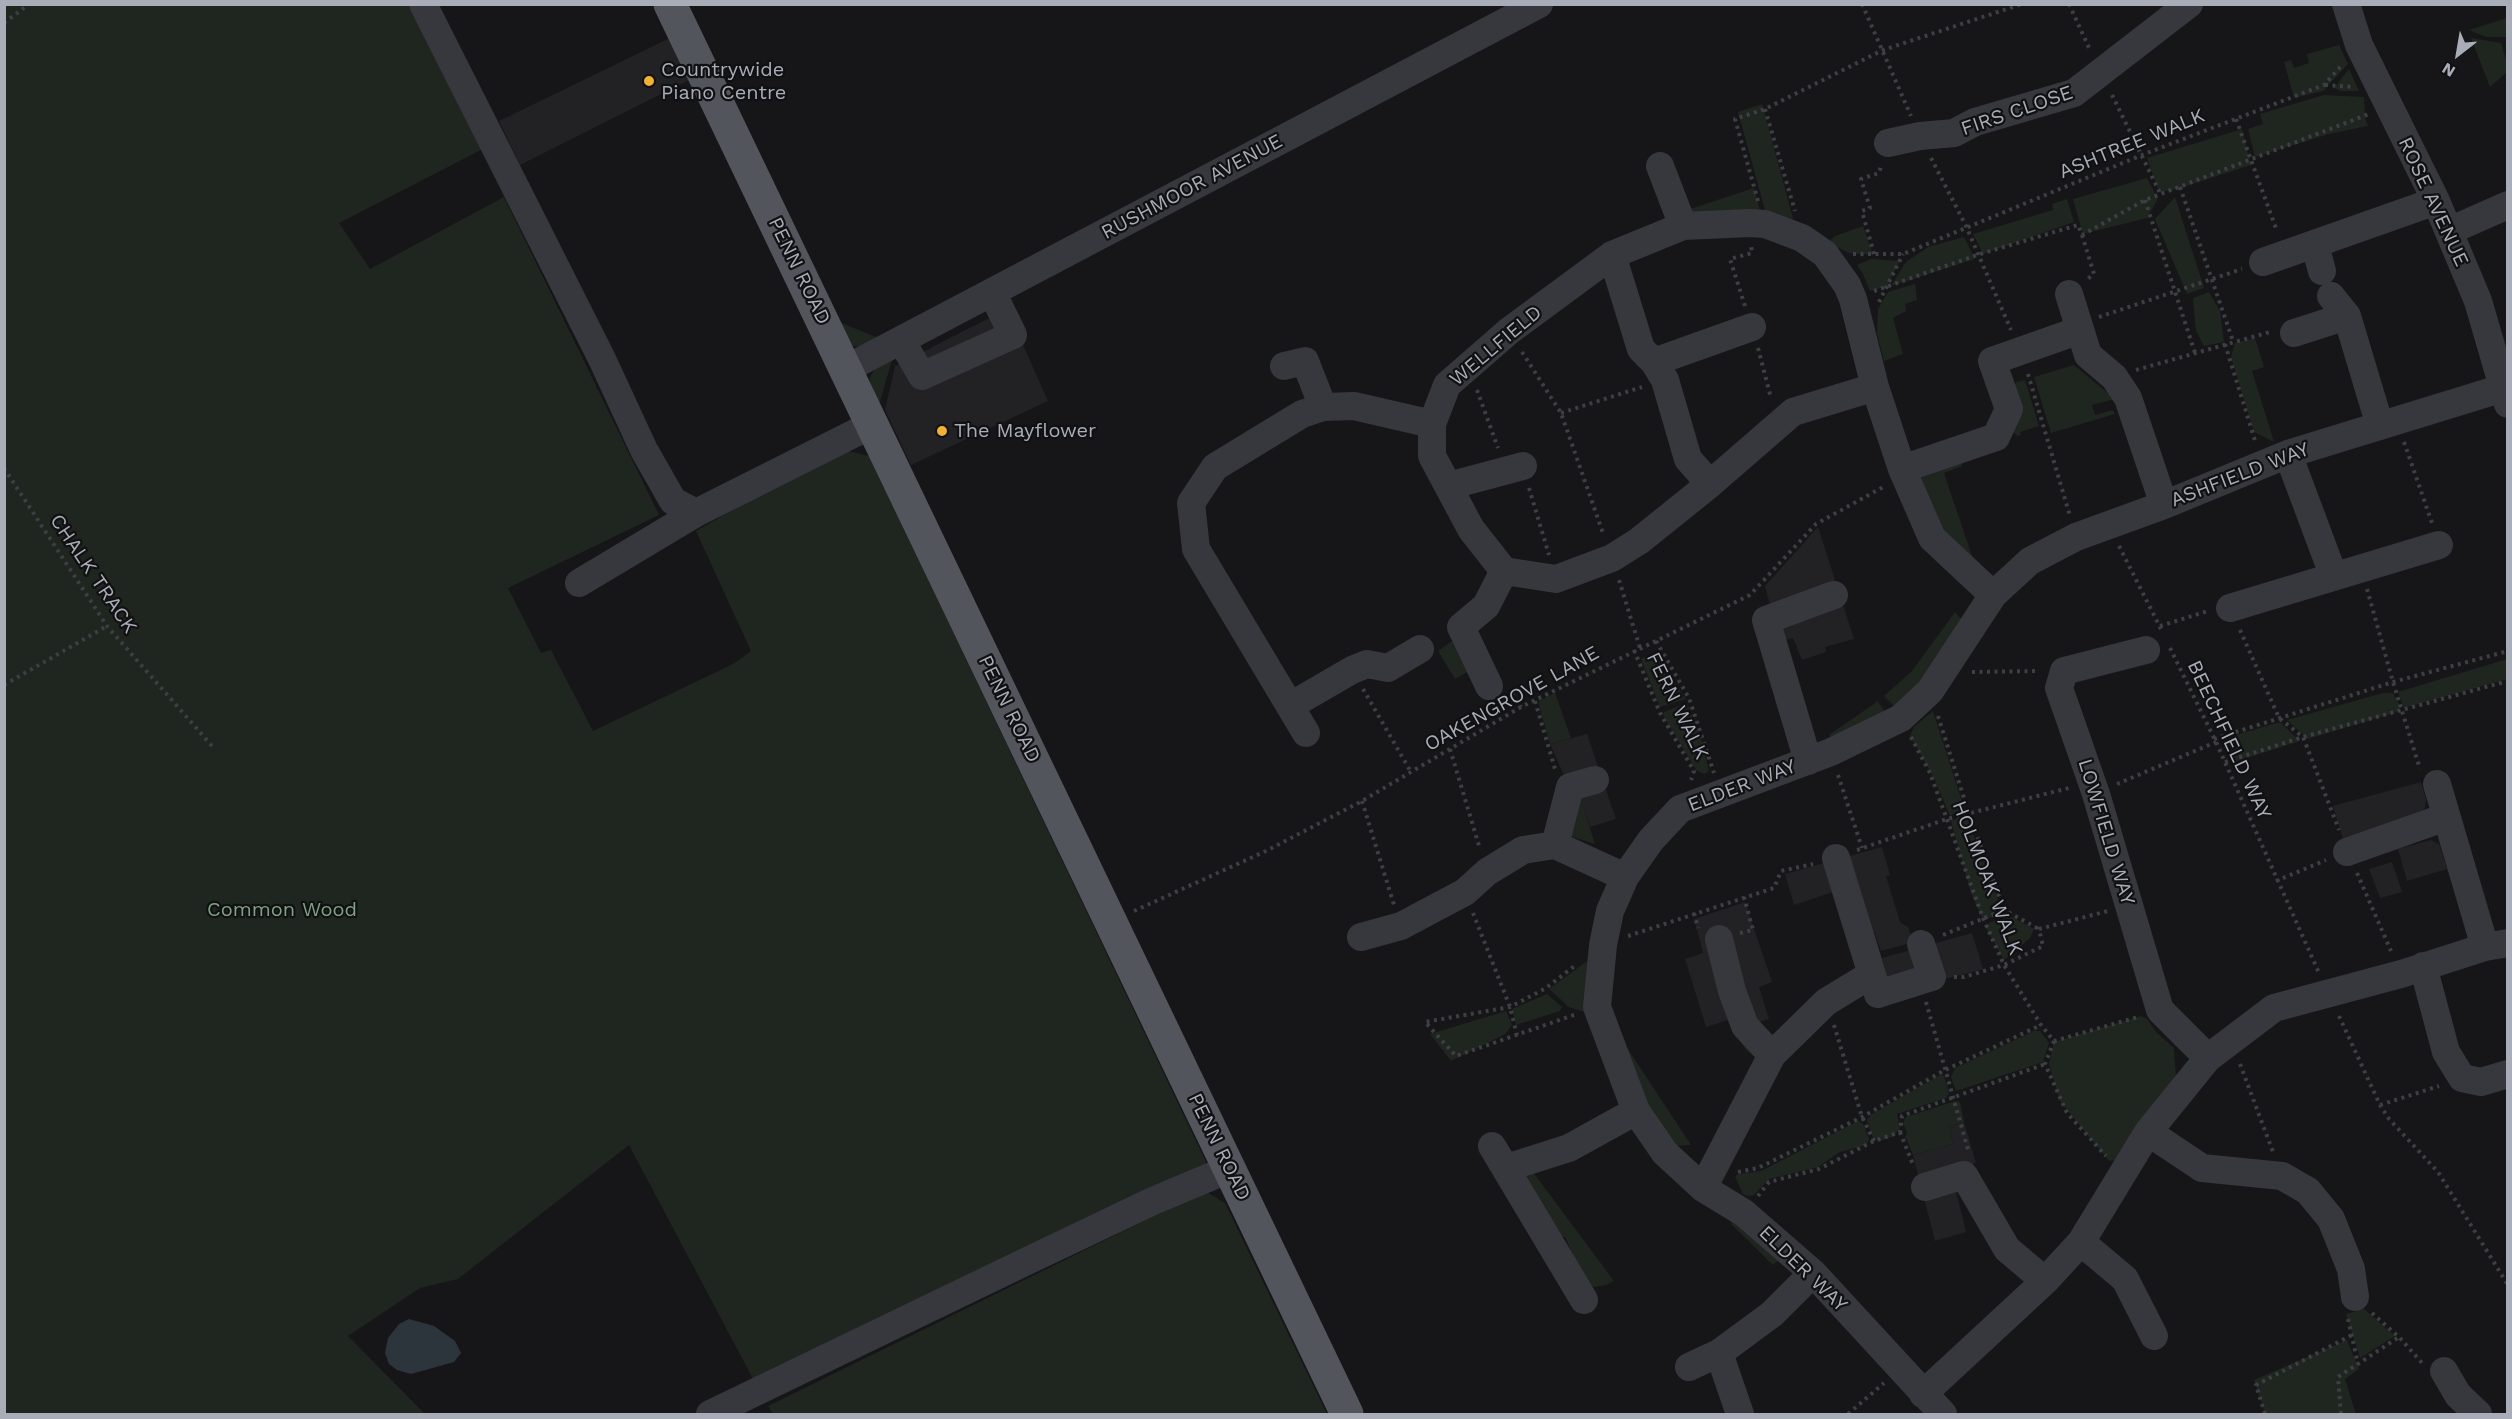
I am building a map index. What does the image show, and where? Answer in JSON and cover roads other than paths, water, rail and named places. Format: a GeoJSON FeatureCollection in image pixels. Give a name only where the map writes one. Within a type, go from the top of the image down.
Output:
{"type":"FeatureCollection","features":[{"type":"Feature","properties":{"kind":"main road","name":"PENN ROAD"},"geometry":{"type":"LineString","coordinates":[[670,4],[1347,1414]]}},
{"type":"Feature","properties":{"kind":"street"},"geometry":{"type":"LineString","coordinates":[[423,4],[602,359],[644,450],[673,501],[696,513]]}},
{"type":"Feature","properties":{"kind":"street","name":"RUSHMOOR AVENUE"},"geometry":{"type":"LineString","coordinates":[[846,369],[1539,4]]}},
{"type":"Feature","properties":{"kind":"street","name":"FIRS CLOSE"},"geometry":{"type":"LineString","coordinates":[[1888,142],[1920,136],[1954,134],[1975,122],[2074,93],[2189,4]]}},
{"type":"Feature","properties":{"kind":"street","name":"ROSE AVENUE"},"geometry":{"type":"LineString","coordinates":[[2346,4],[2359,45],[2436,201],[2478,301],[2505,396]]}},
{"type":"Feature","properties":{"kind":"street"},"geometry":{"type":"LineString","coordinates":[[1660,166],[1683,226]]}},
{"type":"Feature","properties":{"kind":"street"},"geometry":{"type":"LineString","coordinates":[[2294,333],[2329,282],[2436,201]]}},
{"type":"Feature","properties":{"kind":"street"},"geometry":{"type":"LineString","coordinates":[[2449,231],[2508,206]]}},
{"type":"Feature","properties":{"kind":"street","name":"WELLFIELD"},"geometry":{"type":"LineString","coordinates":[[1504,571],[1471,529],[1432,456],[1432,424],[1447,384],[1509,331],[1612,255],[1683,226],[1765,224],[1814,246],[1853,299],[1875,387]]}},
{"type":"Feature","properties":{"kind":"street"},"geometry":{"type":"LineString","coordinates":[[1612,255],[1641,349],[1660,370],[1688,459],[1710,484]]}},
{"type":"Feature","properties":{"kind":"street"},"geometry":{"type":"LineString","coordinates":[[2274,258],[2329,282],[2388,424]]}},
{"type":"Feature","properties":{"kind":"street"},"geometry":{"type":"LineString","coordinates":[[901,340],[922,376],[1013,335],[992,292]]}},
{"type":"Feature","properties":{"kind":"street"},"geometry":{"type":"LineString","coordinates":[[2069,294],[2088,355],[2114,377],[2128,398],[2164,505]]}},
{"type":"Feature","properties":{"kind":"street"},"geometry":{"type":"LineString","coordinates":[[1660,370],[1752,327]]}},
{"type":"Feature","properties":{"kind":"street"},"geometry":{"type":"LineString","coordinates":[[1902,469],[1996,437],[2009,409],[1992,361],[2079,327]]}},
{"type":"Feature","properties":{"kind":"street"},"geometry":{"type":"LineString","coordinates":[[1284,366],[1305,361],[1323,407]]}},
{"type":"Feature","properties":{"kind":"street"},"geometry":{"type":"LineString","coordinates":[[1489,686],[1461,627],[1486,606],[1504,571],[1556,579],[1612,558],[1639,541],[1710,484],[1793,412],[1875,387],[1902,469],[1932,538],[1993,595]]}},
{"type":"Feature","properties":{"kind":"street","name":"ASHFIELD WAY"},"geometry":{"type":"LineString","coordinates":[[1993,595],[2030,561],[2076,537],[2164,505],[2275,459],[2388,424],[2505,396]]}},
{"type":"Feature","properties":{"kind":"street"},"geometry":{"type":"LineString","coordinates":[[1306,733],[1196,549],[1191,503],[1215,467],[1302,414],[1323,407],[1354,405],[1432,424]]}},
{"type":"Feature","properties":{"kind":"street"},"geometry":{"type":"LineString","coordinates":[[579,583],[696,513],[873,424]]}},
{"type":"Feature","properties":{"kind":"street"},"geometry":{"type":"LineString","coordinates":[[2275,459],[2334,577]]}},
{"type":"Feature","properties":{"kind":"street"},"geometry":{"type":"LineString","coordinates":[[1448,486],[1523,466]]}},
{"type":"Feature","properties":{"kind":"street"},"geometry":{"type":"LineString","coordinates":[[2230,608],[2439,544]]}},
{"type":"Feature","properties":{"kind":"street"},"geometry":{"type":"LineString","coordinates":[[1820,756],[1766,620],[1834,594]]}},
{"type":"Feature","properties":{"kind":"street","name":"ELDER WAY"},"geometry":{"type":"LineString","coordinates":[[1942,1414],[1813,1273],[1744,1212],[1665,1153],[1636,1111],[1597,1007],[1603,945],[1610,911],[1625,877],[1651,840],[1680,809],[1820,756],[1901,718],[1937,681],[1993,595]]}},
{"type":"Feature","properties":{"kind":"street","name":"LOWFIELD WAY"},"geometry":{"type":"LineString","coordinates":[[2160,640],[2064,671],[2059,688],[2094,788],[2160,1010],[2208,1058]]}},
{"type":"Feature","properties":{"kind":"street"},"geometry":{"type":"LineString","coordinates":[[1290,706],[1352,670],[1367,664],[1388,668],[1420,649]]}},
{"type":"Feature","properties":{"kind":"street"},"geometry":{"type":"LineString","coordinates":[[1923,1394],[2045,1281],[2081,1242],[2148,1132],[2208,1058],[2274,1008],[2496,945],[2446,817],[2437,783]]}},
{"type":"Feature","properties":{"kind":"street"},"geometry":{"type":"LineString","coordinates":[[1555,845],[1582,784]]}},
{"type":"Feature","properties":{"kind":"street"},"geometry":{"type":"LineString","coordinates":[[2347,852],[2446,817]]}},
{"type":"Feature","properties":{"kind":"street"},"geometry":{"type":"LineString","coordinates":[[1361,937],[1401,926],[1465,892],[1487,872],[1523,850],[1555,845],[1625,877]]}},
{"type":"Feature","properties":{"kind":"street"},"geometry":{"type":"LineString","coordinates":[[1836,858],[1875,984]]}},
{"type":"Feature","properties":{"kind":"street"},"geometry":{"type":"LineString","coordinates":[[1719,939],[1732,991],[1745,1026],[1772,1055]]}},
{"type":"Feature","properties":{"kind":"street"},"geometry":{"type":"LineString","coordinates":[[1706,1183],[1772,1055],[1826,1002],[1875,984],[1927,979],[1921,944]]}},
{"type":"Feature","properties":{"kind":"street"},"geometry":{"type":"LineString","coordinates":[[2412,970],[2446,1052],[2462,1078],[2481,1082],[2508,1074]]}},
{"type":"Feature","properties":{"kind":"street"},"geometry":{"type":"LineString","coordinates":[[1584,1300],[1499,1157],[1569,1148],[1636,1111]]}},
{"type":"Feature","properties":{"kind":"street"},"geometry":{"type":"LineString","coordinates":[[2148,1132],[2202,1168],[2282,1176],[2308,1191],[2331,1220],[2351,1269],[2355,1297]]}},
{"type":"Feature","properties":{"kind":"street"},"geometry":{"type":"LineString","coordinates":[[710,1414],[1077,1237],[1229,1169]]}},
{"type":"Feature","properties":{"kind":"street"},"geometry":{"type":"LineString","coordinates":[[1925,1186],[1964,1175],[2007,1249],[2045,1281]]}},
{"type":"Feature","properties":{"kind":"street"},"geometry":{"type":"LineString","coordinates":[[2081,1242],[2125,1278],[2154,1335]]}},
{"type":"Feature","properties":{"kind":"street"},"geometry":{"type":"LineString","coordinates":[[1689,1367],[1719,1353],[1772,1314],[1813,1273]]}},
{"type":"Feature","properties":{"kind":"street"},"geometry":{"type":"LineString","coordinates":[[1719,1353],[1740,1414]]}},
{"type":"Feature","properties":{"kind":"street"},"geometry":{"type":"LineString","coordinates":[[2444,1371],[2458,1395],[2478,1414]]}},
{"type":"Feature","properties":{"kind":"place","name":"Countrywide Piano Centre"},"geometry":{"type":"Point","coordinates":[649,81]}},
{"type":"Feature","properties":{"kind":"place","name":"The Mayflower"},"geometry":{"type":"Point","coordinates":[942,431]}},
{"type":"Feature","properties":{"kind":"park label","name":"Common Wood"},"geometry":{"type":"Point","coordinates":[282,910]}}]}
